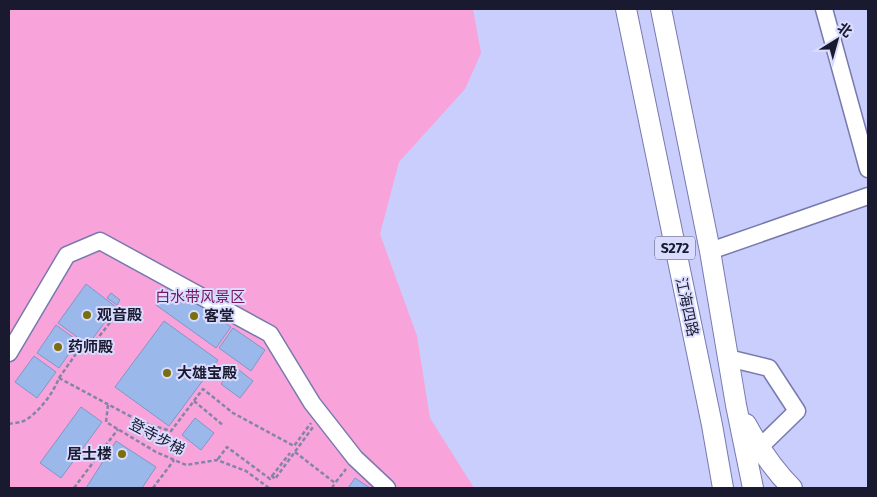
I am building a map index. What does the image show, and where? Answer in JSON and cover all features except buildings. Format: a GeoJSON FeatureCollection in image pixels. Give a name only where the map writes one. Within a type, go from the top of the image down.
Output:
{"type":"FeatureCollection","features":[{"type":"Feature","properties":{"kind":"main road","name":"江海四路"},"geometry":{"type":"LineString","coordinates":[[626,9],[712,425],[723,488]]}},
{"type":"Feature","properties":{"kind":"main road","name":"江海四路"},"geometry":{"type":"LineString","coordinates":[[661,9],[710,251],[736,405],[753,488]]}},
{"type":"Feature","properties":{"kind":"main road"},"geometry":{"type":"LineString","coordinates":[[736,405],[759,448],[780,476],[792,488]]}},
{"type":"Feature","properties":{"kind":"street"},"geometry":{"type":"LineString","coordinates":[[824,9],[868,169]]}},
{"type":"Feature","properties":{"kind":"street"},"geometry":{"type":"LineString","coordinates":[[710,251],[868,196]]}},
{"type":"Feature","properties":{"kind":"street"},"geometry":{"type":"LineString","coordinates":[[9,352],[67,255],[100,240],[270,334],[312,404],[355,458],[387,488]]}},
{"type":"Feature","properties":{"kind":"street"},"geometry":{"type":"LineString","coordinates":[[728,358],[769,368],[797,411],[759,448]]}},
{"type":"Feature","properties":{"kind":"path"},"geometry":{"type":"LineString","coordinates":[[9,424],[22,422],[40,408],[56,387],[59,378],[80,348],[87,352],[119,311]]}},
{"type":"Feature","properties":{"kind":"path"},"geometry":{"type":"LineString","coordinates":[[59,378],[141,422],[171,431],[203,389],[233,413],[294,446],[312,423],[315,425],[275,479],[272,476]]}},
{"type":"Feature","properties":{"kind":"path"},"geometry":{"type":"LineString","coordinates":[[194,401],[224,426]]}},
{"type":"Feature","properties":{"kind":"path","name":"登寺步梯"},"geometry":{"type":"LineString","coordinates":[[108,405],[106,422],[156,452],[186,465],[217,460],[246,471],[269,488]]}},
{"type":"Feature","properties":{"kind":"path"},"geometry":{"type":"LineString","coordinates":[[74,488],[118,429]]}},
{"type":"Feature","properties":{"kind":"path"},"geometry":{"type":"LineString","coordinates":[[217,460],[227,447],[270,479],[290,453]]}},
{"type":"Feature","properties":{"kind":"path"},"geometry":{"type":"LineString","coordinates":[[295,452],[335,483]]}},
{"type":"Feature","properties":{"kind":"path"},"geometry":{"type":"LineString","coordinates":[[332,488],[355,458]]}},
{"type":"Feature","properties":{"kind":"path"},"geometry":{"type":"LineString","coordinates":[[153,488],[174,460]]}},
{"type":"Feature","properties":{"kind":"green space","name":"白水带风景区"},"geometry":{"type":"Polygon","coordinates":[[[9,9],[473,9],[481,53],[465,89],[399,162],[380,234],[417,336],[430,418],[474,488],[9,488],[9,9]]]}},
{"type":"Feature","properties":{"kind":"place","name":"观音殿"},"geometry":{"type":"Point","coordinates":[87,315]}},
{"type":"Feature","properties":{"kind":"place","name":"客堂"},"geometry":{"type":"Point","coordinates":[194,316]}},
{"type":"Feature","properties":{"kind":"place","name":"药师殿"},"geometry":{"type":"Point","coordinates":[58,347]}},
{"type":"Feature","properties":{"kind":"place","name":"大雄宝殿"},"geometry":{"type":"Point","coordinates":[167,373]}},
{"type":"Feature","properties":{"kind":"place","name":"居士楼"},"geometry":{"type":"Point","coordinates":[122,454]}}]}
